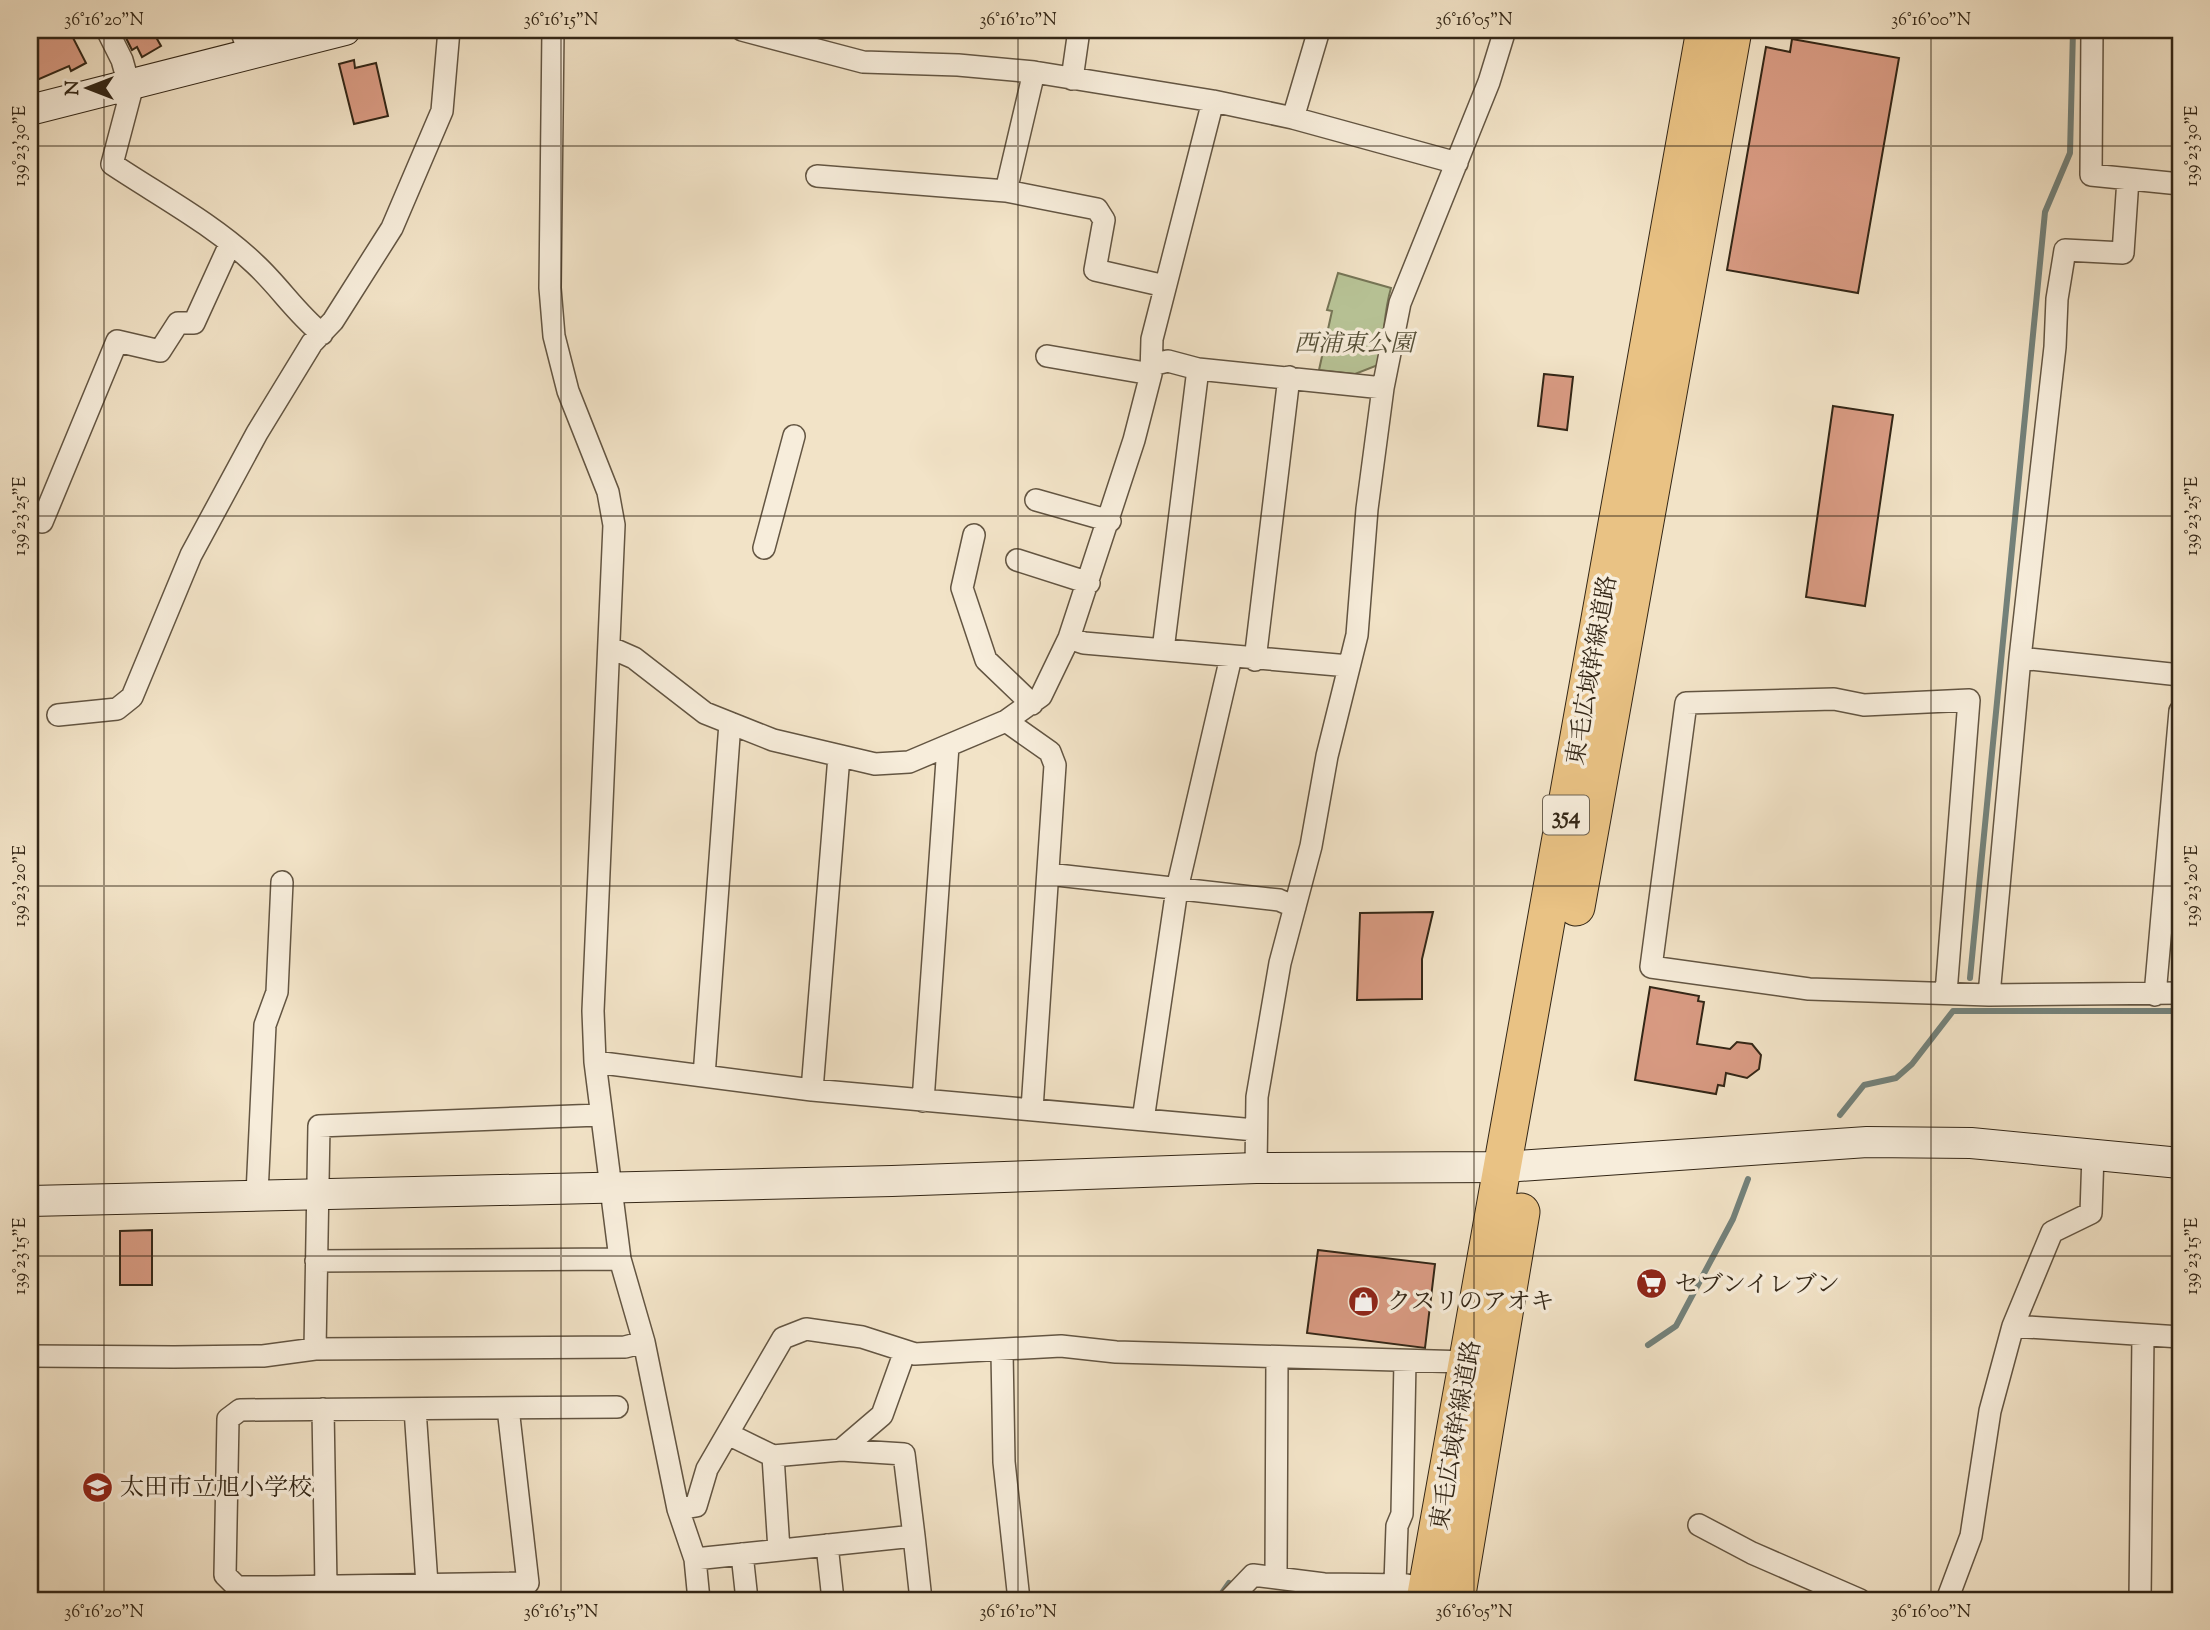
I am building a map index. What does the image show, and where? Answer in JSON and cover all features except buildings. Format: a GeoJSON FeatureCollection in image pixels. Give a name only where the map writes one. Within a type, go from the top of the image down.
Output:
{"type":"FeatureCollection","features":[{"type":"Feature","properties":{"kind":"highway","name":"東毛広域幹線道路"},"geometry":{"type":"LineString","coordinates":[[1426,1593],[1468,1362],[1516,1166],[1705,30]]}},
{"type":"Feature","properties":{"kind":"highway","name":"東毛広域幹線道路"},"geometry":{"type":"LineString","coordinates":[[1426,1593],[1516,1166],[1734,30]]}},
{"type":"Feature","properties":{"kind":"street"},"geometry":{"type":"LineString","coordinates":[[107,30],[130,82],[129,102],[112,164],[256,264],[300,316],[322,334]]}},
{"type":"Feature","properties":{"kind":"street"},"geometry":{"type":"LineString","coordinates":[[30,110],[130,82],[245,41],[345,30]]}},
{"type":"Feature","properties":{"kind":"street"},"geometry":{"type":"LineString","coordinates":[[58,715],[117,709],[132,696],[191,555],[257,433],[312,343],[322,334],[392,228],[442,111],[449,30]]}},
{"type":"Feature","properties":{"kind":"street"},"geometry":{"type":"LineString","coordinates":[[554,30],[550,288],[554,336],[568,391],[608,492],[614,525],[593,1011],[595,1062],[620,1259],[644,1342],[678,1508],[695,1559],[699,1600]]}},
{"type":"Feature","properties":{"kind":"street"},"geometry":{"type":"LineString","coordinates":[[741,30],[863,62],[958,65],[1034,72],[1213,101],[1293,118],[1457,163]]}},
{"type":"Feature","properties":{"kind":"street"},"geometry":{"type":"LineString","coordinates":[[1072,79],[1079,30]]}},
{"type":"Feature","properties":{"kind":"street"},"geometry":{"type":"LineString","coordinates":[[1293,118],[1319,30]]}},
{"type":"Feature","properties":{"kind":"street"},"geometry":{"type":"LineString","coordinates":[[1256,1168],[1257,1097],[1280,963],[1311,846],[1327,756],[1357,635],[1367,509],[1383,388],[1400,303],[1409,275],[1489,82],[1505,30]]}},
{"type":"Feature","properties":{"kind":"street"},"geometry":{"type":"LineString","coordinates":[[2092,30],[2089,170],[2095,177],[2180,184]]}},
{"type":"Feature","properties":{"kind":"street"},"geometry":{"type":"LineString","coordinates":[[1006,191],[1034,72]]}},
{"type":"Feature","properties":{"kind":"street"},"geometry":{"type":"LineString","coordinates":[[609,647],[634,658],[705,712],[730,723],[773,740],[839,756],[893,765],[909,762],[1006,721],[1041,696],[1069,638],[1110,521],[1151,370],[1152,339],[1213,101]]}},
{"type":"Feature","properties":{"kind":"street"},"geometry":{"type":"LineString","coordinates":[[817,176],[1006,191],[1097,209],[1104,219],[1095,270],[1165,286]]}},
{"type":"Feature","properties":{"kind":"street"},"geometry":{"type":"LineString","coordinates":[[1989,995],[2020,659],[2054,346],[2056,299],[2065,250],[2123,253],[2128,179]]}},
{"type":"Feature","properties":{"kind":"street"},"geometry":{"type":"LineString","coordinates":[[42,522],[117,341],[160,351],[178,323],[194,323],[230,244]]}},
{"type":"Feature","properties":{"kind":"street"},"geometry":{"type":"LineString","coordinates":[[1047,356],[1151,370],[1168,362],[1198,369],[1383,388]]}},
{"type":"Feature","properties":{"kind":"street"},"geometry":{"type":"LineString","coordinates":[[1163,650],[1198,369]]}},
{"type":"Feature","properties":{"kind":"street"},"geometry":{"type":"LineString","coordinates":[[1255,660],[1289,377]]}},
{"type":"Feature","properties":{"kind":"street"},"geometry":{"type":"LineString","coordinates":[[764,548],[794,436]]}},
{"type":"Feature","properties":{"kind":"street"},"geometry":{"type":"LineString","coordinates":[[1036,500],[1110,521]]}},
{"type":"Feature","properties":{"kind":"street"},"geometry":{"type":"LineString","coordinates":[[974,535],[962,588],[986,660],[1032,704]]}},
{"type":"Feature","properties":{"kind":"street"},"geometry":{"type":"LineString","coordinates":[[1017,560],[1089,583]]}},
{"type":"Feature","properties":{"kind":"street"},"geometry":{"type":"LineString","coordinates":[[1069,638],[1084,643],[1255,660],[1349,666]]}},
{"type":"Feature","properties":{"kind":"street"},"geometry":{"type":"LineString","coordinates":[[1143,1120],[1177,889],[1231,657]]}},
{"type":"Feature","properties":{"kind":"street"},"geometry":{"type":"LineString","coordinates":[[2020,659],[2180,675]]}},
{"type":"Feature","properties":{"kind":"street"},"geometry":{"type":"LineString","coordinates":[[1946,993],[1969,700],[1864,705],[1834,699],[1686,703],[1651,967],[1808,989],[1989,995],[2180,993]]}},
{"type":"Feature","properties":{"kind":"street"},"geometry":{"type":"LineString","coordinates":[[2155,995],[2180,711]]}},
{"type":"Feature","properties":{"kind":"street"},"geometry":{"type":"LineString","coordinates":[[1006,721],[1054,757],[1032,1109]]}},
{"type":"Feature","properties":{"kind":"street"},"geometry":{"type":"LineString","coordinates":[[704,1076],[730,723]]}},
{"type":"Feature","properties":{"kind":"street"},"geometry":{"type":"LineString","coordinates":[[923,1101],[948,746]]}},
{"type":"Feature","properties":{"kind":"street"},"geometry":{"type":"LineString","coordinates":[[812,1090],[839,756]]}},
{"type":"Feature","properties":{"kind":"street"},"geometry":{"type":"LineString","coordinates":[[1048,874],[1279,900],[1295,907]]}},
{"type":"Feature","properties":{"kind":"street"},"geometry":{"type":"LineString","coordinates":[[257,1194],[265,1025],[278,992],[282,882]]}},
{"type":"Feature","properties":{"kind":"street"},"geometry":{"type":"LineString","coordinates":[[595,1062],[812,1090],[1255,1130]]}},
{"type":"Feature","properties":{"kind":"street"},"geometry":{"type":"LineString","coordinates":[[315,1349],[319,1126],[600,1115]]}},
{"type":"Feature","properties":{"kind":"street"},"geometry":{"type":"LineString","coordinates":[[30,1201],[892,1181],[1256,1168],[1516,1166],[1867,1142],[1971,1143],[2180,1163]]}},
{"type":"Feature","properties":{"kind":"street"},"geometry":{"type":"LineString","coordinates":[[1947,1600],[1971,1536],[1990,1411],[2013,1326],[2052,1232],[2091,1213],[2093,1154]]}},
{"type":"Feature","properties":{"kind":"street"},"geometry":{"type":"LineString","coordinates":[[316,1261],[620,1259]]}},
{"type":"Feature","properties":{"kind":"street"},"geometry":{"type":"LineString","coordinates":[[2013,1326],[2180,1337]]}},
{"type":"Feature","properties":{"kind":"street"},"geometry":{"type":"LineString","coordinates":[[678,1508],[696,1506],[707,1469],[783,1338],[806,1329],[862,1337],[915,1354],[1002,1352],[1061,1346],[1115,1352],[1468,1362]]}},
{"type":"Feature","properties":{"kind":"street"},"geometry":{"type":"LineString","coordinates":[[2140,1600],[2143,1335]]}},
{"type":"Feature","properties":{"kind":"street"},"geometry":{"type":"LineString","coordinates":[[30,1356],[263,1356],[315,1349],[625,1347],[644,1342]]}},
{"type":"Feature","properties":{"kind":"street"},"geometry":{"type":"LineString","coordinates":[[841,1450],[882,1415],[905,1351]]}},
{"type":"Feature","properties":{"kind":"street"},"geometry":{"type":"LineString","coordinates":[[1002,1352],[1004,1462],[1019,1600]]}},
{"type":"Feature","properties":{"kind":"street"},"geometry":{"type":"LineString","coordinates":[[1276,1576],[1277,1357]]}},
{"type":"Feature","properties":{"kind":"street"},"geometry":{"type":"LineString","coordinates":[[1229,1600],[1253,1575],[1426,1593],[1397,1526],[1402,1514],[1405,1361]]}},
{"type":"Feature","properties":{"kind":"street"},"geometry":{"type":"LineString","coordinates":[[508,1408],[528,1583],[327,1586],[277,1594],[237,1587],[225,1575],[229,1419],[240,1410],[617,1407]]}},
{"type":"Feature","properties":{"kind":"street"},"geometry":{"type":"LineString","coordinates":[[323,1409],[327,1586]]}},
{"type":"Feature","properties":{"kind":"street"},"geometry":{"type":"LineString","coordinates":[[415,1409],[427,1584]]}},
{"type":"Feature","properties":{"kind":"street"},"geometry":{"type":"LineString","coordinates":[[728,1434],[773,1456],[841,1450],[904,1454],[921,1600]]}},
{"type":"Feature","properties":{"kind":"street"},"geometry":{"type":"LineString","coordinates":[[773,1456],[779,1550]]}},
{"type":"Feature","properties":{"kind":"street"},"geometry":{"type":"LineString","coordinates":[[1699,1525],[1752,1553],[1860,1600]]}},
{"type":"Feature","properties":{"kind":"street"},"geometry":{"type":"LineString","coordinates":[[695,1559],[914,1536]]}},
{"type":"Feature","properties":{"kind":"street"},"geometry":{"type":"LineString","coordinates":[[827,1545],[833,1600]]}},
{"type":"Feature","properties":{"kind":"street"},"geometry":{"type":"LineString","coordinates":[[742,1554],[747,1600]]}},
{"type":"Feature","properties":{"kind":"green space","name":"西浦東公園"},"geometry":{"type":"Polygon","coordinates":[[[1338,273],[1391,288],[1378,365],[1355,374],[1319,370],[1332,311],[1327,310],[1338,273]]]}},
{"type":"Feature","properties":{"kind":"waterway"},"geometry":{"type":"LineString","coordinates":[[1970,978],[2045,212],[2070,153],[2073,30]]}},
{"type":"Feature","properties":{"kind":"waterway"},"geometry":{"type":"LineString","coordinates":[[1840,1115],[1864,1085],[1896,1078],[1912,1064],[1953,1011],[2180,1011]]}},
{"type":"Feature","properties":{"kind":"waterway"},"geometry":{"type":"LineString","coordinates":[[1648,1345],[1676,1326],[1733,1219],[1748,1179]]}},
{"type":"Feature","properties":{"kind":"waterway"},"geometry":{"type":"LineString","coordinates":[[1217,1600],[1229,1583]]}},
{"type":"Feature","properties":{"kind":"place","name":"セブンイレブン"},"geometry":{"type":"Point","coordinates":[1652,1284]}},
{"type":"Feature","properties":{"kind":"place","name":"クスリのアオキ"},"geometry":{"type":"Point","coordinates":[1364,1301]}},
{"type":"Feature","properties":{"kind":"place","name":"太田市立旭小学校"},"geometry":{"type":"Point","coordinates":[97,1487]}}]}
